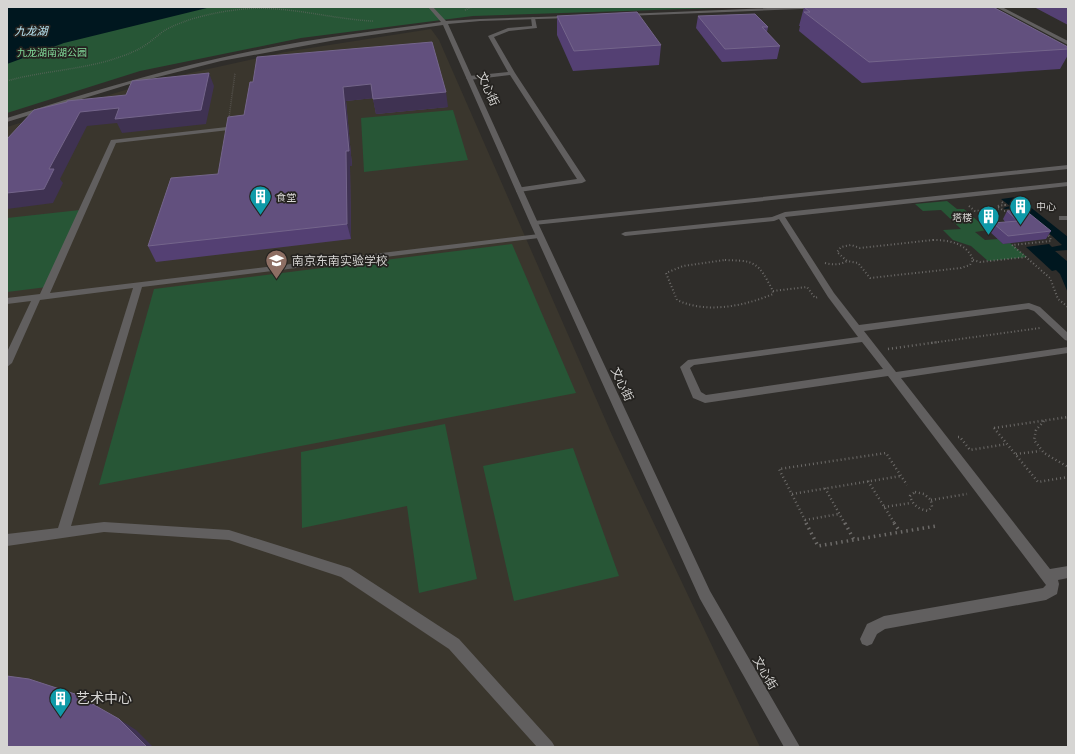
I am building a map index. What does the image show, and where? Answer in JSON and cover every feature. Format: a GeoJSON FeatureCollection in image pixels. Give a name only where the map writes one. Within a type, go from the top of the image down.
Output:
{"type":"FeatureCollection","features":[{"type":"Feature","properties":{"kind":"street","name":"文心街"},"geometry":{"type":"LineString","coordinates":[[430,7],[445,24],[539,236],[705,595],[792,747]]}},
{"type":"Feature","properties":{"kind":"street"},"geometry":{"type":"LineString","coordinates":[[622,16],[826,7]]}},
{"type":"Feature","properties":{"kind":"street"},"geometry":{"type":"LineString","coordinates":[[998,7],[1068,43]]}},
{"type":"Feature","properties":{"kind":"street"},"geometry":{"type":"LineString","coordinates":[[7,120],[128,83],[221,59],[336,38],[445,24],[533,18],[577,17]]}},
{"type":"Feature","properties":{"kind":"street"},"geometry":{"type":"LineString","coordinates":[[519,190],[582,181],[512,73],[491,36],[508,30],[535,27],[533,18]]}},
{"type":"Feature","properties":{"kind":"street"},"geometry":{"type":"LineString","coordinates":[[469,78],[512,73]]}},
{"type":"Feature","properties":{"kind":"street"},"geometry":{"type":"LineString","coordinates":[[7,363],[40,297],[112,141],[227,129]]}},
{"type":"Feature","properties":{"kind":"street"},"geometry":{"type":"LineString","coordinates":[[534,223],[1068,168]]}},
{"type":"Feature","properties":{"kind":"street"},"geometry":{"type":"LineString","coordinates":[[939,181],[956,195]]}},
{"type":"Feature","properties":{"kind":"street"},"geometry":{"type":"LineString","coordinates":[[625,234],[774,219],[785,214],[1068,184]]}},
{"type":"Feature","properties":{"kind":"street"},"geometry":{"type":"LineString","coordinates":[[781,216],[831,295],[1053,584],[1052,590],[1046,594],[884,623],[872,629],[867,639]]}},
{"type":"Feature","properties":{"kind":"street"},"geometry":{"type":"LineString","coordinates":[[7,301],[539,236]]}},
{"type":"Feature","properties":{"kind":"street"},"geometry":{"type":"LineString","coordinates":[[63,532],[138,285]]}},
{"type":"Feature","properties":{"kind":"street"},"geometry":{"type":"LineString","coordinates":[[857,329],[1029,306],[1037,309],[1068,338]]}},
{"type":"Feature","properties":{"kind":"street"},"geometry":{"type":"LineString","coordinates":[[864,339],[691,362],[685,367],[697,395],[705,399],[1068,350]]}},
{"type":"Feature","properties":{"kind":"street"},"geometry":{"type":"LineString","coordinates":[[7,540],[104,527],[229,535],[345,572],[454,644],[547,747]]}},
{"type":"Feature","properties":{"kind":"street"},"geometry":{"type":"LineString","coordinates":[[1047,576],[1068,572]]}},
{"type":"Feature","properties":{"kind":"path"},"geometry":{"type":"LineString","coordinates":[[7,81],[36,74],[89,65],[122,56],[146,45],[171,28],[198,18],[238,9],[282,7],[340,19],[379,21]]}},
{"type":"Feature","properties":{"kind":"path"},"geometry":{"type":"LineString","coordinates":[[463,12],[468,11]]}},
{"type":"Feature","properties":{"kind":"path"},"geometry":{"type":"LineString","coordinates":[[227,129],[234,73]]}},
{"type":"Feature","properties":{"kind":"path"},"geometry":{"type":"LineString","coordinates":[[956,195],[975,211],[1000,208]]}},
{"type":"Feature","properties":{"kind":"path"},"geometry":{"type":"LineString","coordinates":[[1000,201],[1005,205],[997,206],[1004,212],[1017,210],[1023,215]]}},
{"type":"Feature","properties":{"kind":"path"},"geometry":{"type":"LineString","coordinates":[[1045,233],[1050,237],[1051,241],[1012,245],[1050,278],[1058,298],[1068,307]]}},
{"type":"Feature","properties":{"kind":"path"},"geometry":{"type":"LineString","coordinates":[[933,240],[944,240],[962,246],[972,255],[973,260],[970,265],[961,268],[870,278],[858,263],[847,261],[837,252],[838,249],[845,245],[860,248],[933,240]]}},
{"type":"Feature","properties":{"kind":"path"},"geometry":{"type":"LineString","coordinates":[[807,258],[820,257],[824,262],[832,265],[842,264],[847,261]]}},
{"type":"Feature","properties":{"kind":"path"},"geometry":{"type":"LineString","coordinates":[[973,260],[980,262],[1027,257]]}},
{"type":"Feature","properties":{"kind":"path"},"geometry":{"type":"LineString","coordinates":[[722,261],[753,263],[758,265],[773,291],[773,294],[765,298],[751,302],[730,305],[690,306],[677,300],[666,273],[679,266],[694,263],[722,261]]}},
{"type":"Feature","properties":{"kind":"path"},"geometry":{"type":"LineString","coordinates":[[773,291],[807,287],[815,298],[831,295]]}},
{"type":"Feature","properties":{"kind":"path"},"geometry":{"type":"LineString","coordinates":[[874,352],[1055,326]]}},
{"type":"Feature","properties":{"kind":"path"},"geometry":{"type":"LineString","coordinates":[[1068,416],[994,428],[1038,482],[1068,477]]}},
{"type":"Feature","properties":{"kind":"path"},"geometry":{"type":"LineString","coordinates":[[1044,420],[1036,430],[1034,440],[1040,451],[1053,460],[1068,467]]}},
{"type":"Feature","properties":{"kind":"path"},"geometry":{"type":"LineString","coordinates":[[942,440],[960,437],[970,450],[1007,444]]}},
{"type":"Feature","properties":{"kind":"path"},"geometry":{"type":"LineString","coordinates":[[1016,454],[1040,451]]}},
{"type":"Feature","properties":{"kind":"path"},"geometry":{"type":"LineString","coordinates":[[907,486],[886,453],[779,469],[818,546],[936,526]]}},
{"type":"Feature","properties":{"kind":"path"},"geometry":{"type":"LineString","coordinates":[[792,494],[901,476]]}},
{"type":"Feature","properties":{"kind":"path"},"geometry":{"type":"LineString","coordinates":[[868,482],[900,532]]}},
{"type":"Feature","properties":{"kind":"path"},"geometry":{"type":"LineString","coordinates":[[825,488],[854,540]]}},
{"type":"Feature","properties":{"kind":"path"},"geometry":{"type":"LineString","coordinates":[[931,500],[982,491]]}},
{"type":"Feature","properties":{"kind":"path"},"geometry":{"type":"LineString","coordinates":[[915,492],[924,494],[931,500],[932,507],[928,511],[919,509],[911,503],[910,496],[915,492]]}},
{"type":"Feature","properties":{"kind":"path"},"geometry":{"type":"LineString","coordinates":[[884,508],[911,503]]}},
{"type":"Feature","properties":{"kind":"path"},"geometry":{"type":"LineString","coordinates":[[805,520],[840,514]]}},
{"type":"Feature","properties":{"kind":"shaded area","name":"南京东南实验学校"},"geometry":{"type":"Polygon","coordinates":[[[431,29],[439,40],[612,435],[760,747],[7,747],[7,127],[154,81],[285,52],[431,29]]]}},
{"type":"Feature","properties":{"kind":"green space","name":"九龙湖南湖公园"},"geometry":{"type":"Polygon","coordinates":[[[7,7],[748,7],[473,16],[301,38],[140,71],[7,113],[7,7]]]}},
{"type":"Feature","properties":{"kind":"green space"},"geometry":{"type":"Polygon","coordinates":[[[453,110],[468,160],[364,172],[361,118],[453,110]]]}},
{"type":"Feature","properties":{"kind":"green space"},"geometry":{"type":"Polygon","coordinates":[[[947,201],[957,209],[964,209],[988,230],[975,232],[985,240],[998,239],[1003,244],[1010,243],[1027,257],[988,261],[971,246],[953,240],[943,230],[961,229],[941,210],[923,211],[915,204],[947,201]]]}},
{"type":"Feature","properties":{"kind":"green space"},"geometry":{"type":"Polygon","coordinates":[[[80,210],[47,287],[7,292],[7,218],[80,210]]]}},
{"type":"Feature","properties":{"kind":"green space"},"geometry":{"type":"Polygon","coordinates":[[[512,244],[576,393],[99,485],[154,289],[512,244]]]}},
{"type":"Feature","properties":{"kind":"green space"},"geometry":{"type":"Polygon","coordinates":[[[445,424],[477,579],[419,593],[407,506],[302,528],[301,452],[445,424]]]}},
{"type":"Feature","properties":{"kind":"green space"},"geometry":{"type":"Polygon","coordinates":[[[573,448],[619,576],[514,601],[483,466],[573,448]]]}},
{"type":"Feature","properties":{"kind":"water","name":"九龙湖"},"geometry":{"type":"Polygon","coordinates":[[[7,7],[211,7],[64,43],[7,64],[7,7]]]}},
{"type":"Feature","properties":{"kind":"water"},"geometry":{"type":"Polygon","coordinates":[[[1016,197],[1068,237],[1068,250],[1055,251],[1068,262],[1068,293],[1060,274],[1056,270],[1052,271],[1026,247],[1049,244],[1052,247],[1062,245],[1031,217],[1028,217],[1017,208],[1003,208],[1010,206],[1001,199],[1016,197]]]}},
{"type":"Feature","properties":{"kind":"building"},"geometry":{"type":"Polygon","coordinates":[[[804,7],[993,7],[1068,47],[1068,49],[869,62],[804,12],[810,12],[804,7]]]}},
{"type":"Feature","properties":{"kind":"building"},"geometry":{"type":"Polygon","coordinates":[[[637,12],[661,45],[574,51],[557,16],[637,12]]]}},
{"type":"Feature","properties":{"kind":"building"},"geometry":{"type":"Polygon","coordinates":[[[755,14],[768,27],[762,27],[780,46],[725,49],[698,16],[755,14]]]}},
{"type":"Feature","properties":{"kind":"building"},"geometry":{"type":"Polygon","coordinates":[[[432,42],[446,92],[373,99],[371,84],[343,87],[349,151],[346,151],[347,224],[148,246],[171,178],[218,174],[228,117],[244,115],[250,82],[253,82],[257,57],[432,42]]]}},
{"type":"Feature","properties":{"kind":"building"},"geometry":{"type":"Polygon","coordinates":[[[209,73],[201,110],[115,119],[119,108],[80,112],[49,169],[54,169],[44,189],[7,193],[7,139],[34,110],[67,101],[126,95],[132,81],[209,73]]]}},
{"type":"Feature","properties":{"kind":"building"},"geometry":{"type":"Polygon","coordinates":[[[1025,210],[1051,231],[1008,236],[993,223],[1018,221],[1007,211],[1025,210]]]}},
{"type":"Feature","properties":{"kind":"building","name":"艺术中心"},"geometry":{"type":"Polygon","coordinates":[[[7,676],[29,679],[75,694],[119,719],[147,747],[7,747],[7,676]]]}},
{"type":"Feature","properties":{"kind":"place","name":"食堂"},"geometry":{"type":"Point","coordinates":[260,216]}},
{"type":"Feature","properties":{"kind":"place","name":"中心"},"geometry":{"type":"Point","coordinates":[1020,226]}},
{"type":"Feature","properties":{"kind":"place","name":"塔楼"},"geometry":{"type":"Point","coordinates":[988,236]}},
{"type":"Feature","properties":{"kind":"place","name":"南京东南实验学校"},"geometry":{"type":"Point","coordinates":[276,280]}},
{"type":"Feature","properties":{"kind":"place","name":"艺术中心"},"geometry":{"type":"Point","coordinates":[61,718]}}]}
